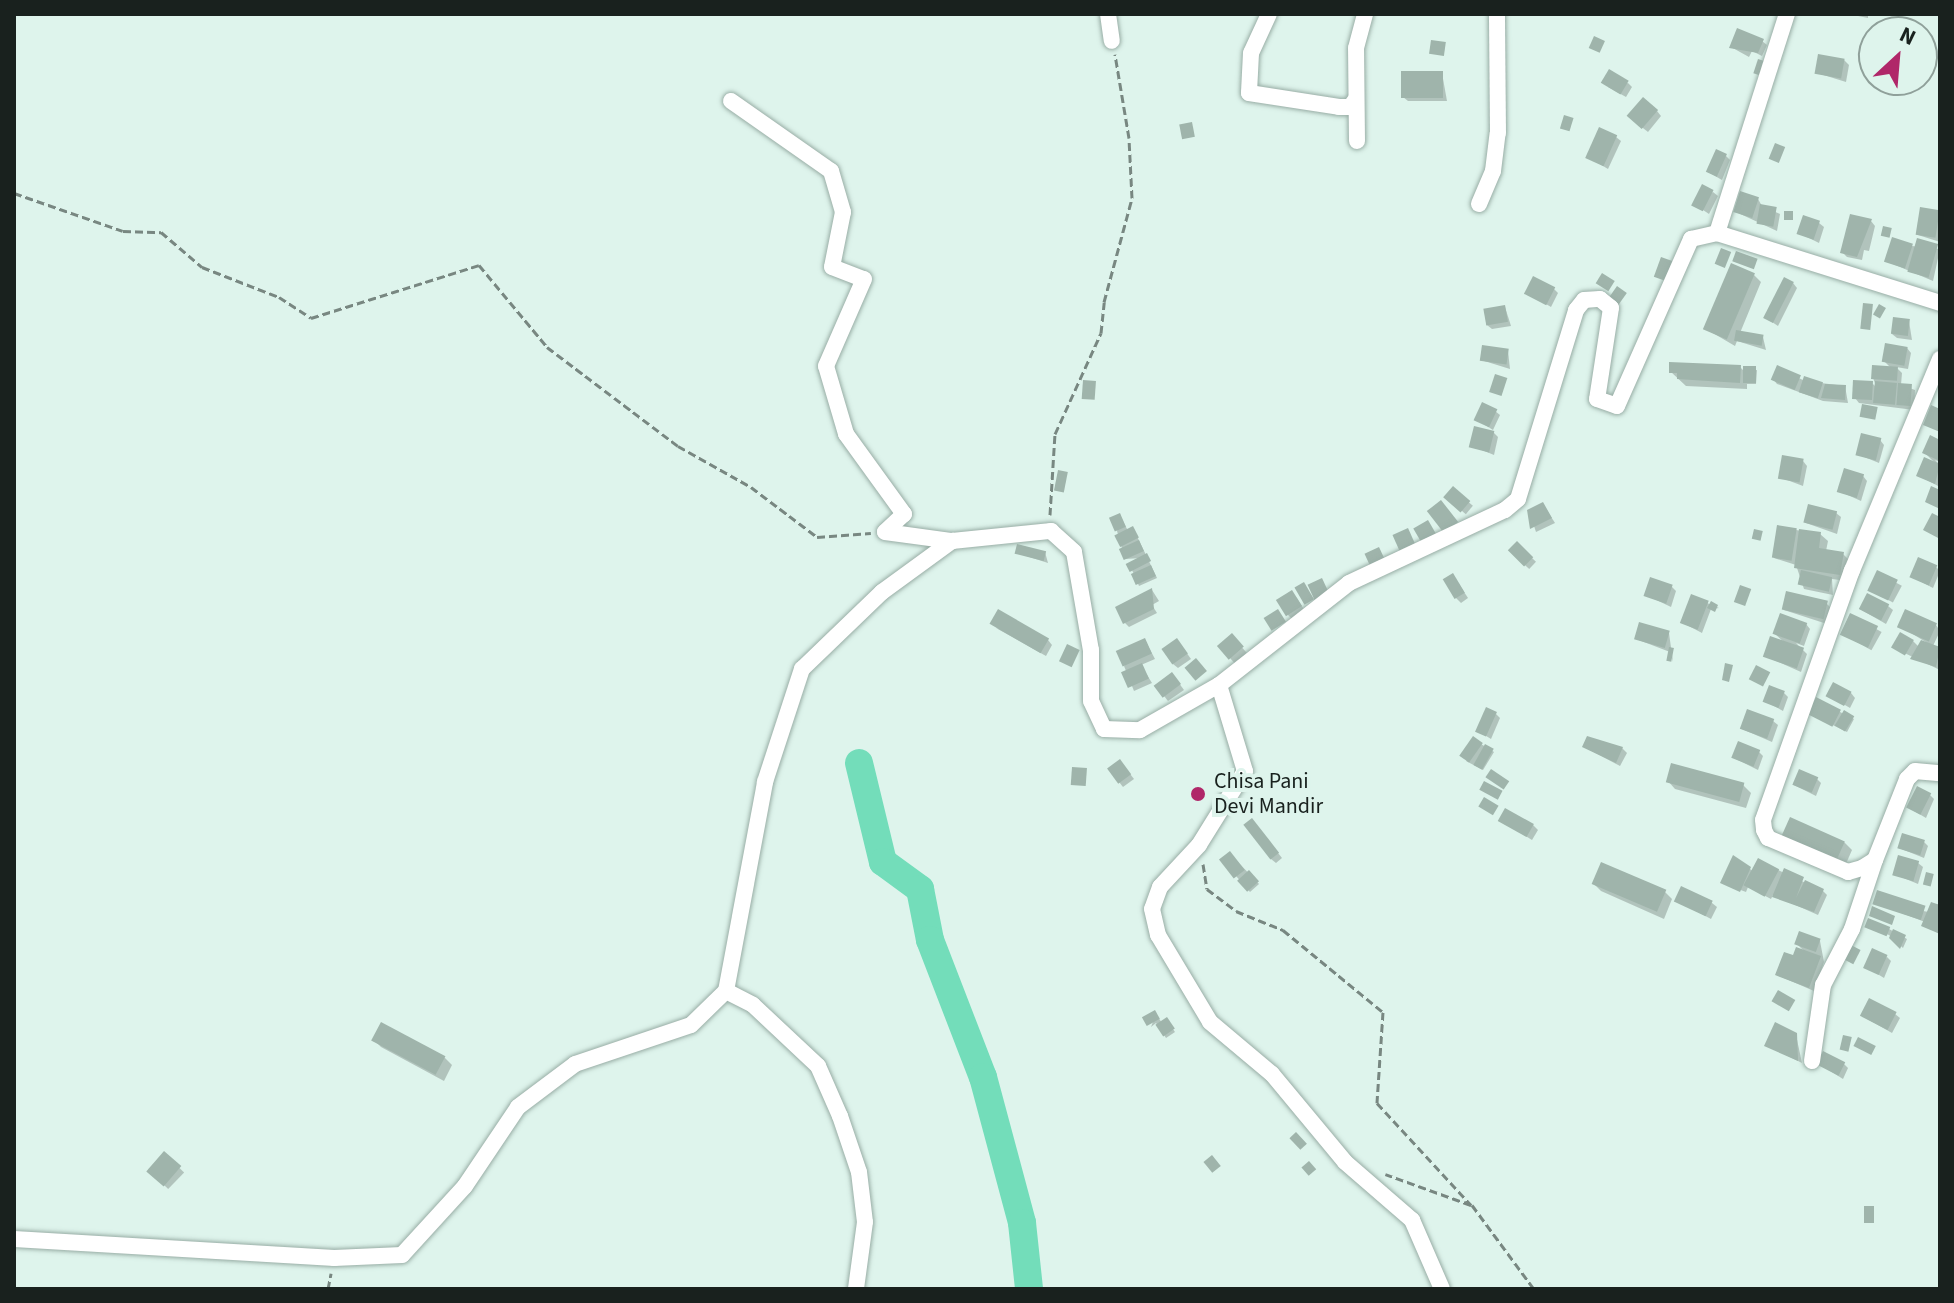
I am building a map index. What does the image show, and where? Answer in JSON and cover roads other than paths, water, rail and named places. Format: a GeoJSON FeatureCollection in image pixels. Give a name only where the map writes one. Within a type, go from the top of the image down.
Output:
{"type":"FeatureCollection","features":[{"type":"Feature","properties":{"kind":"street"},"geometry":{"type":"LineString","coordinates":[[1108,14],[1112,41]]}},
{"type":"Feature","properties":{"kind":"street"},"geometry":{"type":"LineString","coordinates":[[1269,14],[1251,53],[1249,93],[1339,107],[1350,107],[1356,99]]}},
{"type":"Feature","properties":{"kind":"street"},"geometry":{"type":"LineString","coordinates":[[1357,141],[1356,48],[1365,14]]}},
{"type":"Feature","properties":{"kind":"street"},"geometry":{"type":"LineString","coordinates":[[1479,204],[1493,171],[1498,133],[1497,14]]}},
{"type":"Feature","properties":{"kind":"street"},"geometry":{"type":"LineString","coordinates":[[1717,233],[1787,14]]}},
{"type":"Feature","properties":{"kind":"street"},"geometry":{"type":"LineString","coordinates":[[731,101],[831,171],[843,212],[832,267],[864,279],[826,366],[846,434],[904,514],[885,532],[952,541],[1051,531],[1074,552],[1091,650],[1091,701],[1104,729],[1140,730],[1219,685],[1349,583],[1505,510],[1518,499],[1576,310],[1584,300],[1600,299],[1611,308],[1597,399],[1617,406],[1691,239],[1717,233],[1940,303]]}},
{"type":"Feature","properties":{"kind":"street"},"geometry":{"type":"LineString","coordinates":[[1875,860],[1848,872],[1768,838],[1763,820],[1852,570],[1940,359]]}},
{"type":"Feature","properties":{"kind":"street"},"geometry":{"type":"LineString","coordinates":[[14,1239],[334,1258],[402,1255],[465,1186],[518,1107],[575,1064],[691,1025],[726,991],[765,782],[802,669],[882,592],[952,541]]}},
{"type":"Feature","properties":{"kind":"street"},"geometry":{"type":"LineString","coordinates":[[1219,685],[1245,771],[1199,845],[1160,887],[1152,909],[1176,969],[1210,1022],[1272,1074],[1345,1162],[1412,1220],[1442,1289]]}},
{"type":"Feature","properties":{"kind":"street"},"geometry":{"type":"LineString","coordinates":[[1812,1061],[1823,985],[1852,929],[1907,779],[1915,771],[1940,773]]}},
{"type":"Feature","properties":{"kind":"street"},"geometry":{"type":"LineString","coordinates":[[726,991],[753,1005],[818,1066],[835,1103],[859,1172],[865,1222],[856,1289]]}},
{"type":"Feature","properties":{"kind":"waterway"},"geometry":{"type":"LineString","coordinates":[[859,763],[883,862],[920,889],[930,940],[983,1077],[1022,1223],[1029,1289]]}},
{"type":"Feature","properties":{"kind":"place","name":"Chisa Pani Devi Mandir"},"geometry":{"type":"Point","coordinates":[1198,794]}}]}
